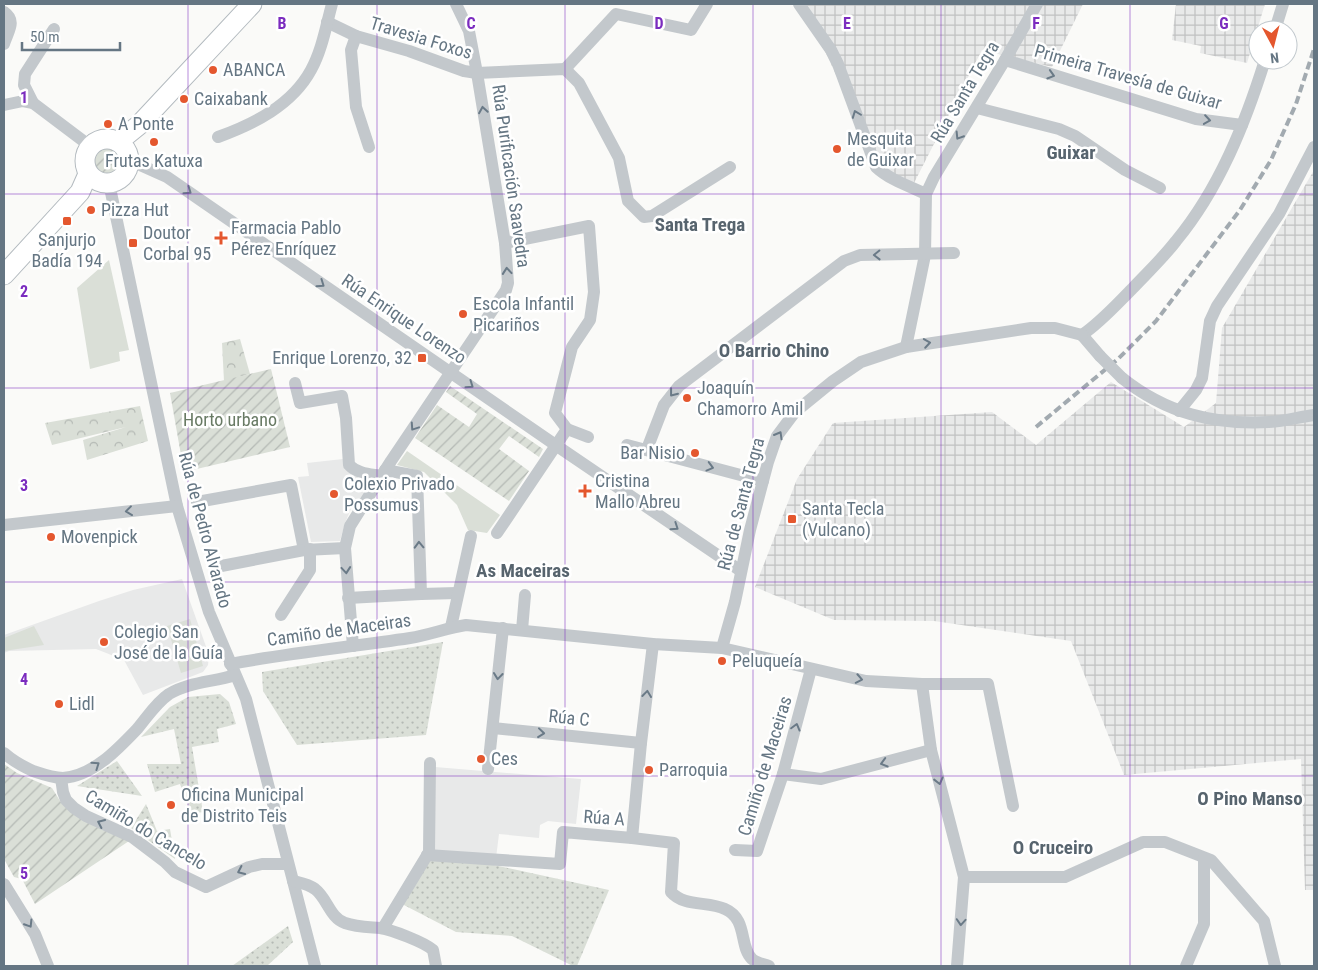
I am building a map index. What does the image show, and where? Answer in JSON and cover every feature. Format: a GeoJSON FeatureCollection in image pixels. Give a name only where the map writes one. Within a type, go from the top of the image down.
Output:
{"type":"FeatureCollection","features":[{"type":"Feature","properties":{"kind":"main road"},"geometry":{"type":"LineString","coordinates":[[125,152],[139,125],[252,4]]}},
{"type":"Feature","properties":{"kind":"main road"},"geometry":{"type":"LineString","coordinates":[[4,275],[80,192],[99,180],[121,178],[128,167],[125,152],[111,139],[104,139],[90,146],[86,153],[85,160],[99,180]]}},
{"type":"Feature","properties":{"kind":"street"},"geometry":{"type":"LineString","coordinates":[[218,137],[252,123],[280,105],[305,80],[320,49],[332,4]]}},
{"type":"Feature","properties":{"kind":"street","name":"Rúa Purificación Saavedra"},"geometry":{"type":"LineString","coordinates":[[352,646],[345,548],[350,526],[383,473],[506,290],[508,283],[505,243],[477,73],[469,31],[456,4]]}},
{"type":"Feature","properties":{"kind":"street"},"geometry":{"type":"LineString","coordinates":[[707,4],[690,30],[616,14],[565,69],[579,83],[619,158],[628,200],[644,217],[652,216],[730,167]]}},
{"type":"Feature","properties":{"kind":"street"},"geometry":{"type":"LineString","coordinates":[[798,4],[838,64],[876,166],[884,174],[926,194]]}},
{"type":"Feature","properties":{"kind":"street","name":"Rúa Santa Tegra"},"geometry":{"type":"LineString","coordinates":[[906,347],[925,255],[926,194],[934,177],[977,108],[1037,4]]}},
{"type":"Feature","properties":{"kind":"street"},"geometry":{"type":"LineString","coordinates":[[1278,20],[1283,4]]}},
{"type":"Feature","properties":{"kind":"street"},"geometry":{"type":"LineString","coordinates":[[4,12],[10,16],[12,22],[4,44]]}},
{"type":"Feature","properties":{"kind":"street","name":"Travesia Foxos"},"geometry":{"type":"LineString","coordinates":[[327,22],[356,36],[409,51],[464,71],[477,73],[565,69]]}},
{"type":"Feature","properties":{"kind":"street"},"geometry":{"type":"LineString","coordinates":[[33,103],[24,85],[25,74],[54,29]]}},
{"type":"Feature","properties":{"kind":"street"},"geometry":{"type":"LineString","coordinates":[[356,36],[351,50],[356,107],[369,148]]}},
{"type":"Feature","properties":{"kind":"street","name":"Primeira Travesía de Guixar"},"geometry":{"type":"LineString","coordinates":[[1005,60],[1196,119],[1242,125]]}},
{"type":"Feature","properties":{"kind":"street"},"geometry":{"type":"LineString","coordinates":[[1261,70],[1242,125],[1220,173],[1199,208],[1177,240],[1153,268],[1096,324],[1082,335],[1122,378],[1146,396],[1178,411],[1211,419],[1237,422],[1270,422],[1314,415]]}},
{"type":"Feature","properties":{"kind":"street"},"geometry":{"type":"LineString","coordinates":[[4,104],[23,101],[33,103],[90,146]]}},
{"type":"Feature","properties":{"kind":"street"},"geometry":{"type":"LineString","coordinates":[[977,108],[1059,129],[1074,136],[1125,170],[1160,188]]}},
{"type":"Feature","properties":{"kind":"street"},"geometry":{"type":"LineString","coordinates":[[1178,411],[1196,390],[1202,378],[1210,321],[1217,306],[1262,240],[1293,189],[1314,147]]}},
{"type":"Feature","properties":{"kind":"street","name":"Rúa Enrique Lorenzo"},"geometry":{"type":"LineString","coordinates":[[125,152],[168,177],[741,571]]}},
{"type":"Feature","properties":{"kind":"street","name":"Rúa de Pedro Alvarado"},"geometry":{"type":"LineString","coordinates":[[99,180],[177,506],[203,596],[246,699],[315,966]]}},
{"type":"Feature","properties":{"kind":"street"},"geometry":{"type":"LineString","coordinates":[[505,243],[589,226],[594,292],[590,320],[572,347],[555,413],[567,429],[588,437]]}},
{"type":"Feature","properties":{"kind":"street"},"geometry":{"type":"LineString","coordinates":[[646,449],[664,404],[679,386],[844,261],[860,255],[954,253]]}},
{"type":"Feature","properties":{"kind":"street","name":"Rúa de Santa Tegra"},"geometry":{"type":"LineString","coordinates":[[722,648],[735,602],[763,481],[777,436],[795,412],[833,381],[861,362],[906,347],[1031,328],[1055,328],[1082,335]]}},
{"type":"Feature","properties":{"kind":"street"},"geometry":{"type":"LineString","coordinates":[[295,383],[300,403],[342,396],[346,418],[349,465],[353,469],[362,473],[417,476],[420,594]]}},
{"type":"Feature","properties":{"kind":"street"},"geometry":{"type":"LineString","coordinates":[[497,533],[567,429]]}},
{"type":"Feature","properties":{"kind":"street"},"geometry":{"type":"LineString","coordinates":[[627,445],[763,481]]}},
{"type":"Feature","properties":{"kind":"street"},"geometry":{"type":"LineString","coordinates":[[197,502],[291,485],[310,570],[281,615]]}},
{"type":"Feature","properties":{"kind":"street"},"geometry":{"type":"LineString","coordinates":[[4,525],[177,506]]}},
{"type":"Feature","properties":{"kind":"street"},"geometry":{"type":"LineString","coordinates":[[451,627],[470,536]]}},
{"type":"Feature","properties":{"kind":"street"},"geometry":{"type":"LineString","coordinates":[[216,567],[307,550],[345,548]]}},
{"type":"Feature","properties":{"kind":"street"},"geometry":{"type":"LineString","coordinates":[[348,598],[458,593]]}},
{"type":"Feature","properties":{"kind":"street"},"geometry":{"type":"LineString","coordinates":[[522,630],[525,595]]}},
{"type":"Feature","properties":{"kind":"street","name":"Camiño de Maceiras"},"geometry":{"type":"LineString","coordinates":[[61,778],[75,775],[98,764],[122,744],[160,701],[171,693],[266,658],[412,638],[451,627],[466,625],[653,644],[722,648],[866,681],[922,684],[988,684],[1013,806]]}},
{"type":"Feature","properties":{"kind":"street"},"geometry":{"type":"LineString","coordinates":[[488,769],[503,628]]}},
{"type":"Feature","properties":{"kind":"street"},"geometry":{"type":"LineString","coordinates":[[632,838],[653,644]]}},
{"type":"Feature","properties":{"kind":"street","name":"Camiño de Maceiras"},"geometry":{"type":"LineString","coordinates":[[735,850],[758,851],[783,774],[811,669]]}},
{"type":"Feature","properties":{"kind":"street"},"geometry":{"type":"LineString","coordinates":[[922,684],[931,750],[964,877],[957,966]]}},
{"type":"Feature","properties":{"kind":"street","name":"Rúa C"},"geometry":{"type":"LineString","coordinates":[[493,728],[641,743]]}},
{"type":"Feature","properties":{"kind":"street"},"geometry":{"type":"LineString","coordinates":[[783,774],[821,779],[931,750]]}},
{"type":"Feature","properties":{"kind":"street"},"geometry":{"type":"LineString","coordinates":[[4,753],[26,768],[61,778]]}},
{"type":"Feature","properties":{"kind":"street"},"geometry":{"type":"LineString","coordinates":[[382,928],[429,852],[430,763]]}},
{"type":"Feature","properties":{"kind":"street","name":"Camiño do Cancelo"},"geometry":{"type":"LineString","coordinates":[[61,778],[66,800],[74,808],[86,816],[132,838],[165,862],[175,872],[206,887],[249,867],[262,864],[288,864]]}},
{"type":"Feature","properties":{"kind":"street","name":"Rúa A"},"geometry":{"type":"LineString","coordinates":[[427,855],[560,864],[563,832],[674,843],[671,892],[677,899],[725,908],[734,914],[741,928],[748,954],[753,961],[769,966]]}},
{"type":"Feature","properties":{"kind":"street"},"geometry":{"type":"LineString","coordinates":[[964,877],[1065,876],[1143,842],[1165,842],[1211,860],[1264,921],[1275,966]]}},
{"type":"Feature","properties":{"kind":"street"},"geometry":{"type":"LineString","coordinates":[[1186,966],[1204,924],[1204,858]]}},
{"type":"Feature","properties":{"kind":"street"},"geometry":{"type":"LineString","coordinates":[[293,881],[308,885],[315,890],[323,897],[335,917],[344,923],[362,927],[382,928],[427,944],[433,950],[436,966]]}},
{"type":"Feature","properties":{"kind":"street"},"geometry":{"type":"LineString","coordinates":[[4,884],[35,934],[48,966]]}},
{"type":"Feature","properties":{"kind":"shaded area"},"geometry":{"type":"Polygon","coordinates":[[[803,4],[1083,4],[1052,67],[982,50],[914,183],[879,167],[803,4]]]}},
{"type":"Feature","properties":{"kind":"shaded area"},"geometry":{"type":"Polygon","coordinates":[[[1176,4],[1265,4],[1260,20],[1248,20],[1247,63],[1200,53],[1201,46],[1172,40],[1176,4]]]}},
{"type":"Feature","properties":{"kind":"shaded area"},"geometry":{"type":"Polygon","coordinates":[[[1314,170],[1314,890],[1305,890],[1301,759],[1124,775],[1071,641],[934,621],[834,620],[755,587],[797,479],[833,423],[992,412],[1036,445],[1111,382],[1184,427],[1216,403],[1222,328],[1314,170]]]}},
{"type":"Feature","properties":{"kind":"shaded area","name":"Colexio Privado Possumus"},"geometry":{"type":"Polygon","coordinates":[[[343,459],[344,469],[374,484],[358,506],[353,504],[340,541],[311,542],[298,477],[309,476],[307,463],[343,459]]]}},
{"type":"Feature","properties":{"kind":"shaded area","name":"Colegio San José de la Guía"},"geometry":{"type":"Polygon","coordinates":[[[182,579],[209,655],[208,665],[203,672],[143,695],[124,660],[96,649],[9,651],[4,653],[4,635],[133,590],[182,579]]]}},
{"type":"Feature","properties":{"kind":"shaded area"},"geometry":{"type":"Polygon","coordinates":[[[435,767],[581,779],[576,824],[548,821],[540,825],[539,838],[499,834],[496,858],[434,852],[435,767]]]}},
{"type":"Feature","properties":{"kind":"green space"},"geometry":{"type":"Polygon","coordinates":[[[107,148],[116,152],[120,161],[116,170],[107,174],[98,170],[94,161],[98,152],[107,148]]]}},
{"type":"Feature","properties":{"kind":"green space"},"geometry":{"type":"Polygon","coordinates":[[[109,260],[129,350],[119,352],[120,361],[90,369],[77,288],[109,260]]]}},
{"type":"Feature","properties":{"kind":"green space"},"geometry":{"type":"Polygon","coordinates":[[[240,339],[250,374],[224,381],[222,343],[240,339]]]}},
{"type":"Feature","properties":{"kind":"green space","name":"Horto urbano"},"geometry":{"type":"Polygon","coordinates":[[[271,369],[290,447],[184,472],[170,393],[271,369]]]}},
{"type":"Feature","properties":{"kind":"green space"},"geometry":{"type":"Polygon","coordinates":[[[450,386],[543,449],[539,457],[509,436],[499,449],[529,471],[509,501],[415,438],[437,405],[469,427],[477,414],[446,392],[450,386]]]}},
{"type":"Feature","properties":{"kind":"green space"},"geometry":{"type":"Polygon","coordinates":[[[140,406],[148,441],[87,460],[83,440],[126,427],[52,445],[45,423],[140,406]]]}},
{"type":"Feature","properties":{"kind":"green space"},"geometry":{"type":"Polygon","coordinates":[[[407,451],[500,515],[487,533],[468,530],[457,505],[424,472],[397,465],[407,451]]]}},
{"type":"Feature","properties":{"kind":"green space"},"geometry":{"type":"Polygon","coordinates":[[[190,619],[203,666],[181,673],[167,626],[190,619]]]}},
{"type":"Feature","properties":{"kind":"green space"},"geometry":{"type":"Polygon","coordinates":[[[34,626],[44,645],[4,651],[4,638],[34,626]]]}},
{"type":"Feature","properties":{"kind":"green space"},"geometry":{"type":"Polygon","coordinates":[[[443,642],[426,735],[297,745],[263,691],[262,672],[443,642]]]}},
{"type":"Feature","properties":{"kind":"green space"},"geometry":{"type":"Polygon","coordinates":[[[220,694],[229,702],[236,724],[217,729],[219,742],[192,747],[203,812],[191,814],[180,784],[155,792],[147,764],[181,764],[174,729],[141,737],[170,707],[188,697],[220,694]]]}},
{"type":"Feature","properties":{"kind":"green space"},"geometry":{"type":"Polygon","coordinates":[[[117,761],[142,796],[77,786],[117,761]]]}},
{"type":"Feature","properties":{"kind":"green space"},"geometry":{"type":"Polygon","coordinates":[[[4,764],[17,773],[52,788],[62,804],[129,841],[35,904],[22,879],[14,877],[4,859],[4,764]]]}},
{"type":"Feature","properties":{"kind":"green space"},"geometry":{"type":"Polygon","coordinates":[[[146,804],[157,831],[170,829],[175,859],[131,828],[146,804]]]}},
{"type":"Feature","properties":{"kind":"green space"},"geometry":{"type":"Polygon","coordinates":[[[434,852],[609,890],[577,966],[573,966],[512,936],[456,932],[402,904],[434,852]]]}},
{"type":"Feature","properties":{"kind":"green space"},"geometry":{"type":"Polygon","coordinates":[[[288,926],[293,942],[267,966],[232,966],[288,926]]]}},
{"type":"Feature","properties":{"kind":"railway"},"geometry":{"type":"LineString","coordinates":[[1036,427],[1118,359],[1156,321],[1240,210],[1271,160],[1296,104],[1314,49]]}},
{"type":"Feature","properties":{"kind":"place","name":"ABANCA"},"geometry":{"type":"Point","coordinates":[213,70]}},
{"type":"Feature","properties":{"kind":"place","name":"Caixabank"},"geometry":{"type":"Point","coordinates":[184,99]}},
{"type":"Feature","properties":{"kind":"place","name":"A Ponte"},"geometry":{"type":"Point","coordinates":[108,124]}},
{"type":"Feature","properties":{"kind":"place","name":"Frutas Katuxa"},"geometry":{"type":"Point","coordinates":[154,142]}},
{"type":"Feature","properties":{"kind":"place","name":"Mesquita de Guixar"},"geometry":{"type":"Point","coordinates":[837,149]}},
{"type":"Feature","properties":{"kind":"place","name":"Pizza Hut"},"geometry":{"type":"Point","coordinates":[91,210]}},
{"type":"Feature","properties":{"kind":"place","name":"Sanjurjo Badía 194"},"geometry":{"type":"Point","coordinates":[67,221]}},
{"type":"Feature","properties":{"kind":"place","name":"Farmacia Pablo Pérez Enríquez"},"geometry":{"type":"Point","coordinates":[221,238]}},
{"type":"Feature","properties":{"kind":"place","name":"Doutor Corbal 95"},"geometry":{"type":"Point","coordinates":[133,243]}},
{"type":"Feature","properties":{"kind":"place","name":"Escola Infantil Picariños"},"geometry":{"type":"Point","coordinates":[463,314]}},
{"type":"Feature","properties":{"kind":"place","name":"Enrique Lorenzo, 32"},"geometry":{"type":"Point","coordinates":[422,358]}},
{"type":"Feature","properties":{"kind":"place","name":"Joaquín Chamorro Amil"},"geometry":{"type":"Point","coordinates":[687,398]}},
{"type":"Feature","properties":{"kind":"place","name":"Bar Nisio"},"geometry":{"type":"Point","coordinates":[695,453]}},
{"type":"Feature","properties":{"kind":"place","name":"Cristina Mallo Abreu"},"geometry":{"type":"Point","coordinates":[585,491]}},
{"type":"Feature","properties":{"kind":"place","name":"Colexio Privado Possumus"},"geometry":{"type":"Point","coordinates":[334,494]}},
{"type":"Feature","properties":{"kind":"place","name":"Santa Tecla (Vulcano)"},"geometry":{"type":"Point","coordinates":[792,519]}},
{"type":"Feature","properties":{"kind":"place","name":"Movenpick"},"geometry":{"type":"Point","coordinates":[51,537]}},
{"type":"Feature","properties":{"kind":"place","name":"Colegio San José de la Guía"},"geometry":{"type":"Point","coordinates":[104,642]}},
{"type":"Feature","properties":{"kind":"place","name":"Peluqueía"},"geometry":{"type":"Point","coordinates":[722,661]}},
{"type":"Feature","properties":{"kind":"place","name":"Lidl"},"geometry":{"type":"Point","coordinates":[59,704]}},
{"type":"Feature","properties":{"kind":"place","name":"Ces"},"geometry":{"type":"Point","coordinates":[481,759]}},
{"type":"Feature","properties":{"kind":"place","name":"Parroquia"},"geometry":{"type":"Point","coordinates":[649,770]}},
{"type":"Feature","properties":{"kind":"place","name":"Oficina Municipal de Distrito Teis"},"geometry":{"type":"Point","coordinates":[171,805]}},
{"type":"Feature","properties":{"kind":"district","name":"Guixar"},"geometry":{"type":"Point","coordinates":[1071,152]}},
{"type":"Feature","properties":{"kind":"district","name":"Santa Trega"},"geometry":{"type":"Point","coordinates":[700,224]}},
{"type":"Feature","properties":{"kind":"district","name":"O Barrio Chino"},"geometry":{"type":"Point","coordinates":[774,350]}},
{"type":"Feature","properties":{"kind":"district","name":"As Maceiras"},"geometry":{"type":"Point","coordinates":[523,570]}},
{"type":"Feature","properties":{"kind":"district","name":"O Pino Manso"},"geometry":{"type":"Point","coordinates":[1250,798]}},
{"type":"Feature","properties":{"kind":"district","name":"O Cruceiro"},"geometry":{"type":"Point","coordinates":[1053,847]}}]}
